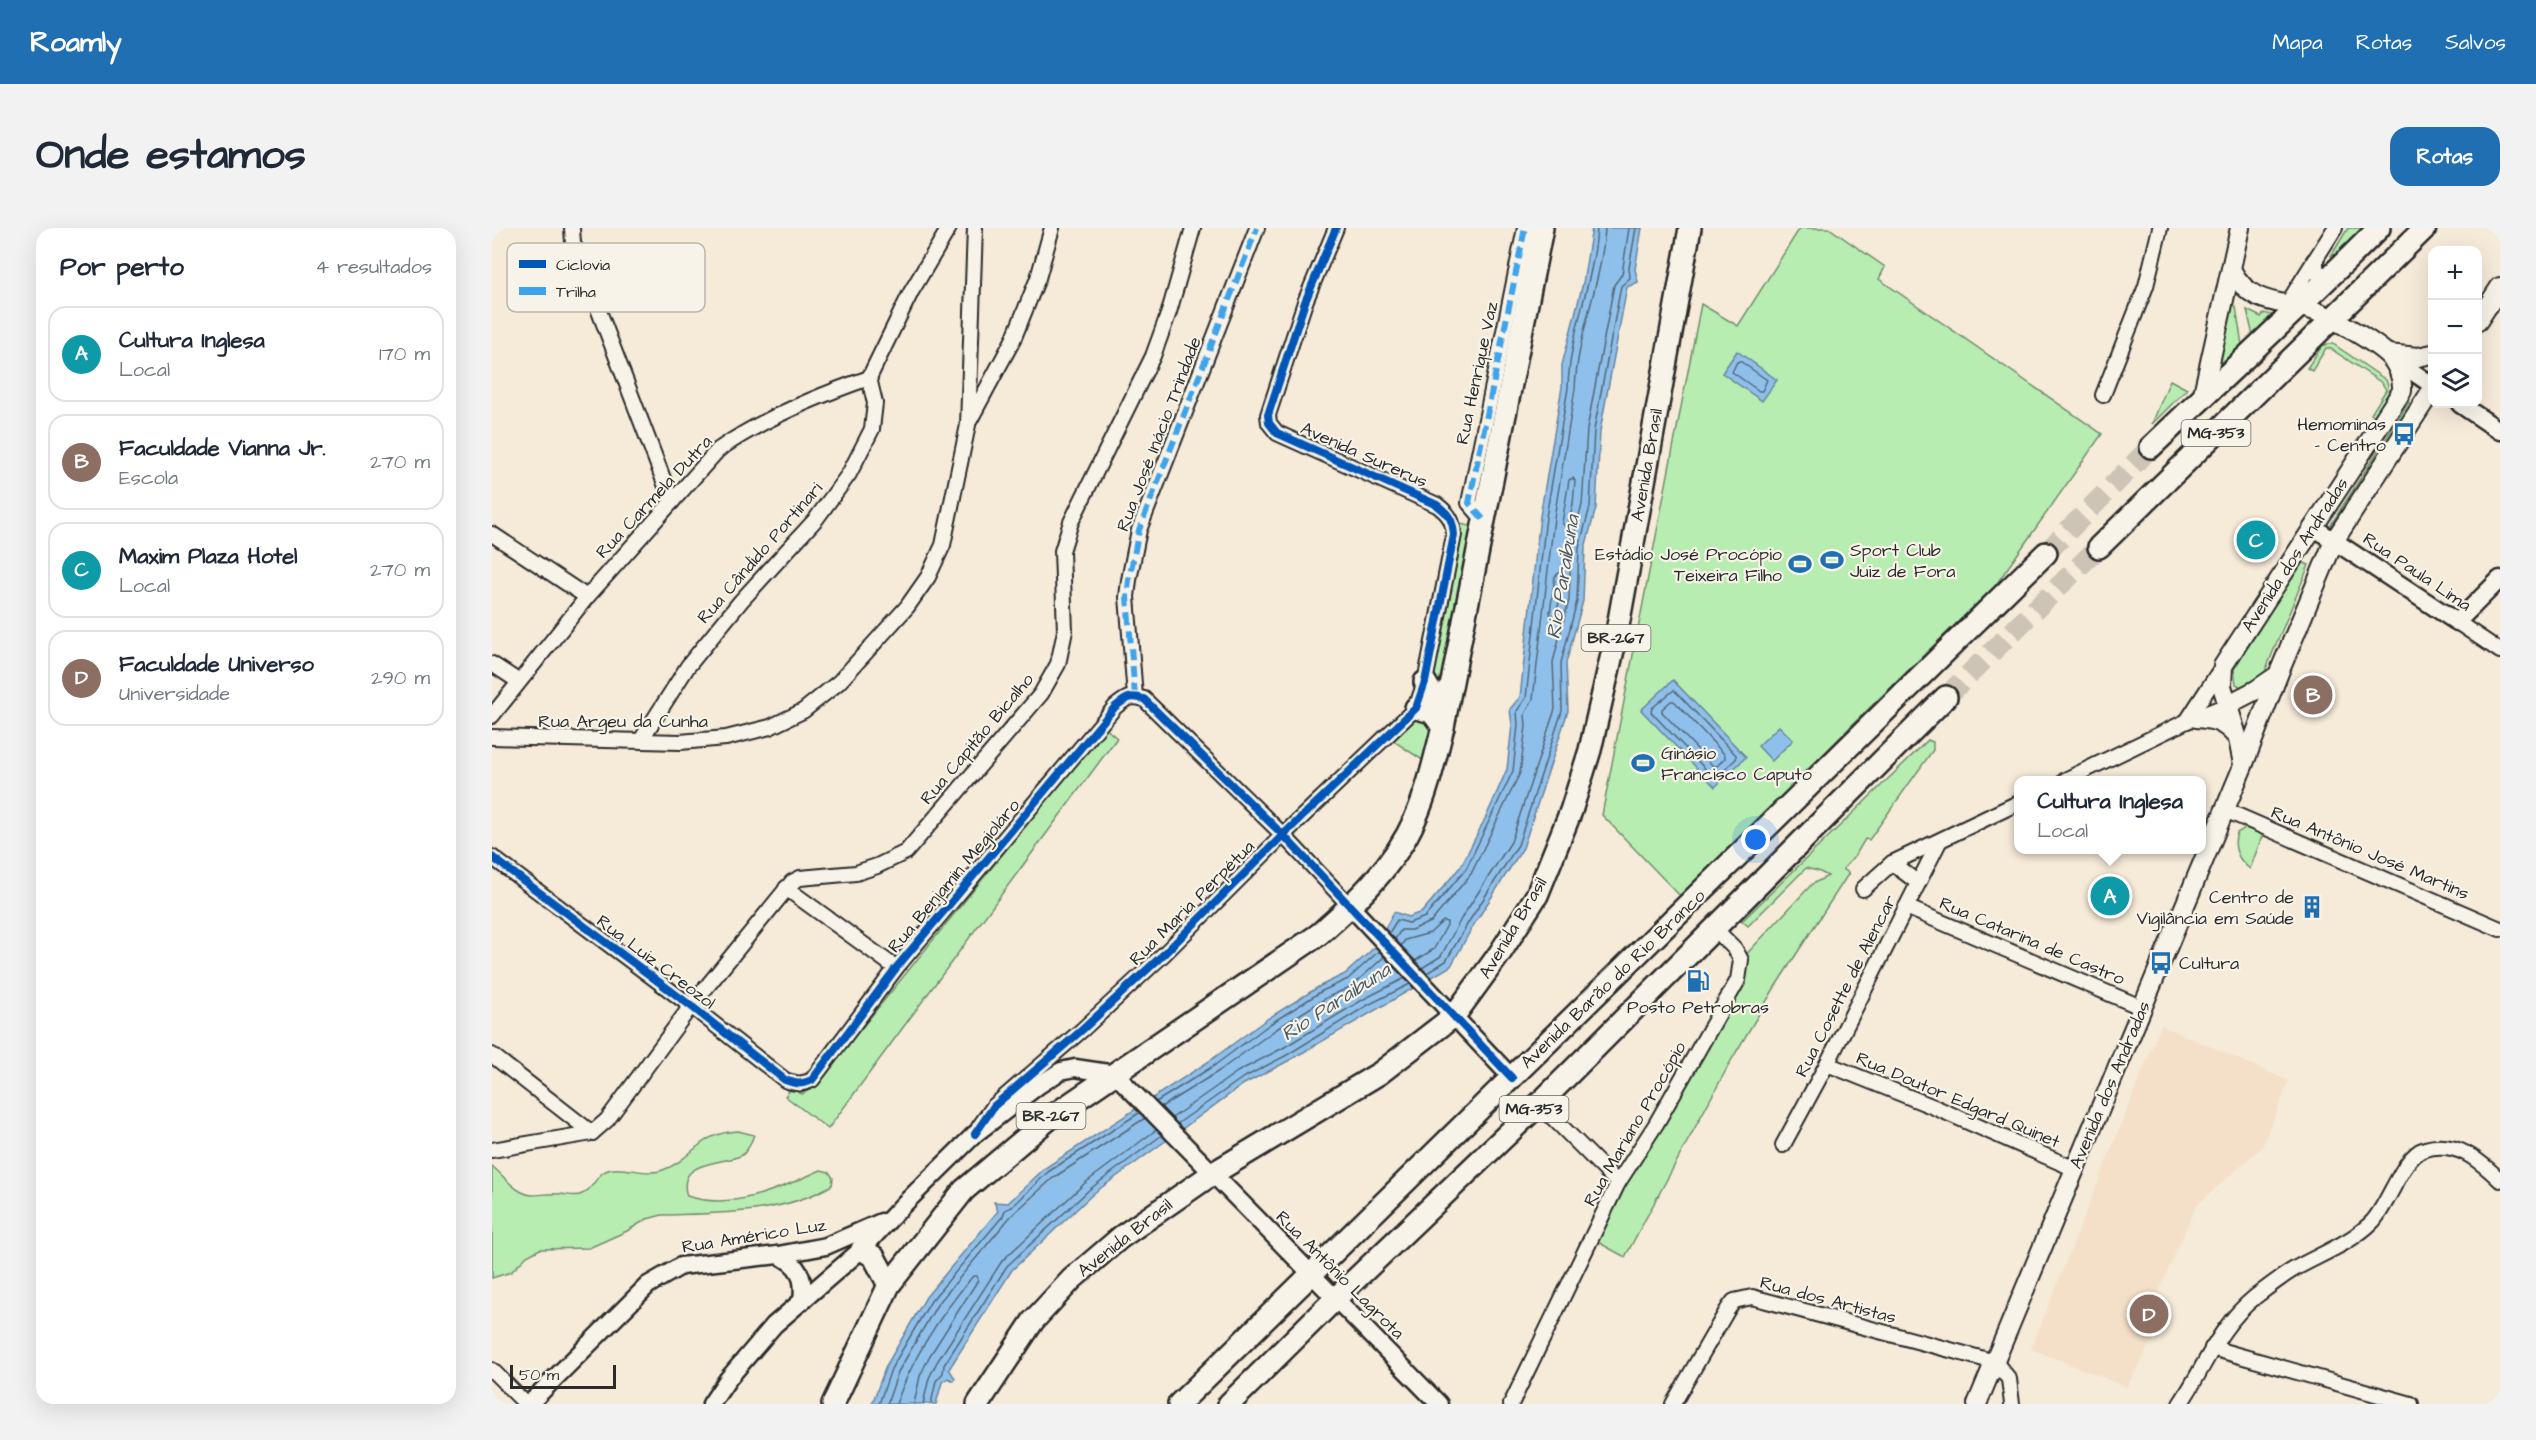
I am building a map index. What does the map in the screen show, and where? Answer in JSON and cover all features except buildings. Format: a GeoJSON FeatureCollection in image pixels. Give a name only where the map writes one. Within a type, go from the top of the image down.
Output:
{"type":"FeatureCollection","features":[{"type":"Feature","properties":{"kind":"main road","name":"BR-267"},"geometry":{"type":"LineString","coordinates":[[833,1404],[889,1285],[964,1190],[1051,1117],[1121,1080],[1207,1008],[1318,935],[1357,915],[1415,820],[1433,767],[1443,727],[1436,687],[1484,519],[1542,228]]}},
{"type":"Feature","properties":{"kind":"main road","name":"Avenida Brasil"},"geometry":{"type":"LineString","coordinates":[[979,1403],[1033,1321],[1072,1279],[1121,1237],[1208,1170],[1380,1073],[1449,1011],[1500,953],[1537,895],[1571,811],[1590,750],[1616,637],[1690,228]]}},
{"type":"Feature","properties":{"kind":"main road"},"geometry":{"type":"LineString","coordinates":[[2202,398],[2240,228]]}},
{"type":"Feature","properties":{"kind":"main road"},"geometry":{"type":"LineString","coordinates":[[2151,447],[2294,307],[2333,275],[2379,228]]}},
{"type":"Feature","properties":{"kind":"main road","name":"MG-353"},"geometry":{"type":"LineString","coordinates":[[2099,547],[2425,228]]}},
{"type":"Feature","properties":{"kind":"main road"},"geometry":{"type":"LineString","coordinates":[[2232,271],[2238,282],[2255,296],[2332,318],[2388,354],[2418,357],[2428,355]]}},
{"type":"Feature","properties":{"kind":"main road"},"geometry":{"type":"LineString","coordinates":[[2482,315],[2500,286]]}},
{"type":"Feature","properties":{"kind":"main road","name":"Avenida dos Andradas"},"geometry":{"type":"LineString","coordinates":[[2223,666],[2402,391],[2402,379],[2388,354]]}},
{"type":"Feature","properties":{"kind":"main road","name":"Avenida dos Andradas"},"geometry":{"type":"LineString","coordinates":[[1977,1404],[2225,810],[2334,541],[2428,398]]}},
{"type":"Feature","properties":{"kind":"main road","name":"Avenida Barão do Rio Branco"},"geometry":{"type":"LineString","coordinates":[[1179,1404],[1313,1275],[2046,553]]}},
{"type":"Feature","properties":{"kind":"main road"},"geometry":{"type":"LineString","coordinates":[[2223,666],[2222,686],[2238,739],[2243,766]]}},
{"type":"Feature","properties":{"kind":"main road"},"geometry":{"type":"LineString","coordinates":[[2227,705],[2278,675]]}},
{"type":"Feature","properties":{"kind":"main road"},"geometry":{"type":"LineString","coordinates":[[1436,687],[1416,708],[1432,712],[1443,727]]}},
{"type":"Feature","properties":{"kind":"main road","name":"Avenida Barão do Rio Branco"},"geometry":{"type":"LineString","coordinates":[[1229,1404],[1539,1104],[1946,697]]}},
{"type":"Feature","properties":{"kind":"main road"},"geometry":{"type":"LineString","coordinates":[[2192,719],[2215,719],[2228,727],[2238,739]]}},
{"type":"Feature","properties":{"kind":"main road"},"geometry":{"type":"LineString","coordinates":[[862,1249],[874,1257],[889,1285]]}},
{"type":"Feature","properties":{"kind":"street"},"geometry":{"type":"LineString","coordinates":[[572,228],[573,243]]}},
{"type":"Feature","properties":{"kind":"street"},"geometry":{"type":"LineString","coordinates":[[869,378],[911,292],[949,228]]}},
{"type":"Feature","properties":{"kind":"street"},"geometry":{"type":"LineString","coordinates":[[968,425],[975,228]]}},
{"type":"Feature","properties":{"kind":"street"},"geometry":{"type":"LineString","coordinates":[[968,425],[1013,340],[1038,278],[1052,228]]}},
{"type":"Feature","properties":{"kind":"street","name":"Rua Capitão Bicalho"},"geometry":{"type":"LineString","coordinates":[[592,1133],[607,1120],[691,1006],[786,888],[800,878],[856,873],[906,852],[1041,694],[1058,664],[1065,631],[1062,551],[1071,522],[1153,356],[1169,312],[1193,228]]}},
{"type":"Feature","properties":{"kind":"street","name":"Rua José Inácio Trindade"},"geometry":{"type":"LineString","coordinates":[[1135,696],[1127,597],[1139,530],[1257,228]]}},
{"type":"Feature","properties":{"kind":"street","name":"Avenida Surerus"},"geometry":{"type":"LineString","coordinates":[[1336,228],[1305,302],[1268,416],[1269,423],[1277,433],[1437,505],[1448,513],[1453,522],[1454,535],[1436,687]]}},
{"type":"Feature","properties":{"kind":"street","name":"Rua Henrique Vaz"},"geometry":{"type":"LineString","coordinates":[[1484,519],[1469,503],[1525,228]]}},
{"type":"Feature","properties":{"kind":"street"},"geometry":{"type":"LineString","coordinates":[[2103,395],[2146,286],[2160,228]]}},
{"type":"Feature","properties":{"kind":"street"},"geometry":{"type":"LineString","coordinates":[[2294,307],[2315,261],[2335,228]]}},
{"type":"Feature","properties":{"kind":"street"},"geometry":{"type":"LineString","coordinates":[[2315,261],[2315,269],[2321,276],[2333,275]]}},
{"type":"Feature","properties":{"kind":"street"},"geometry":{"type":"LineString","coordinates":[[599,312],[672,502]]}},
{"type":"Feature","properties":{"kind":"street"},"geometry":{"type":"LineString","coordinates":[[2388,354],[2428,382]]}},
{"type":"Feature","properties":{"kind":"street","name":"Rua Carmela Dutra"},"geometry":{"type":"LineString","coordinates":[[492,716],[587,597],[718,450],[742,433],[869,378]]}},
{"type":"Feature","properties":{"kind":"street","name":"Rua Cândido Portinari"},"geometry":{"type":"LineString","coordinates":[[641,740],[688,666],[741,601],[816,519],[849,474],[872,429],[875,403],[869,378]]}},
{"type":"Feature","properties":{"kind":"street"},"geometry":{"type":"LineString","coordinates":[[2466,408],[2500,430]]}},
{"type":"Feature","properties":{"kind":"street","name":"Rua Argeu da Cunha"},"geometry":{"type":"LineString","coordinates":[[492,737],[681,742],[726,738],[771,727],[803,711],[839,682],[907,607],[928,578],[943,545],[968,425]]}},
{"type":"Feature","properties":{"kind":"street","name":"Rua Paula Lima"},"geometry":{"type":"LineString","coordinates":[[2313,527],[2500,651]]}},
{"type":"Feature","properties":{"kind":"street"},"geometry":{"type":"LineString","coordinates":[[492,534],[587,597]]}},
{"type":"Feature","properties":{"kind":"street"},"geometry":{"type":"LineString","coordinates":[[2457,622],[2500,579]]}},
{"type":"Feature","properties":{"kind":"street"},"geometry":{"type":"LineString","coordinates":[[492,664],[518,681]]}},
{"type":"Feature","properties":{"kind":"street"},"geometry":{"type":"LineString","coordinates":[[2192,719],[2223,666]]}},
{"type":"Feature","properties":{"kind":"street"},"geometry":{"type":"LineString","coordinates":[[1135,696],[1144,699],[1283,835],[1512,1078]]}},
{"type":"Feature","properties":{"kind":"street","name":"Rua Benjamin Megioláro"},"geometry":{"type":"LineString","coordinates":[[804,1084],[812,1080],[896,968],[1115,707],[1127,697],[1135,696]]}},
{"type":"Feature","properties":{"kind":"street"},"geometry":{"type":"LineString","coordinates":[[2073,776],[2192,719],[2227,705]]}},
{"type":"Feature","properties":{"kind":"street","name":"Rua Maria Perpétua"},"geometry":{"type":"LineString","coordinates":[[975,1134],[994,1106],[1082,1030],[1165,953],[1283,835],[1416,708]]}},
{"type":"Feature","properties":{"kind":"street"},"geometry":{"type":"LineString","coordinates":[[1863,889],[1892,862],[2014,805]]}},
{"type":"Feature","properties":{"kind":"street","name":"Rua Antônio José Martins"},"geometry":{"type":"LineString","coordinates":[[2225,810],[2500,929]]}},
{"type":"Feature","properties":{"kind":"street","name":"Rua Cosette de Alencar"},"geometry":{"type":"LineString","coordinates":[[1783,1145],[1827,1064],[1939,842]]}},
{"type":"Feature","properties":{"kind":"street","name":"Rua Luiz Creozol"},"geometry":{"type":"LineString","coordinates":[[492,857],[691,1006],[785,1080],[804,1084]]}},
{"type":"Feature","properties":{"kind":"street"},"geometry":{"type":"LineString","coordinates":[[1892,862],[1917,882]]}},
{"type":"Feature","properties":{"kind":"street"},"geometry":{"type":"LineString","coordinates":[[786,888],[896,968]]}},
{"type":"Feature","properties":{"kind":"street","name":"Rua Catarina de Castro"},"geometry":{"type":"LineString","coordinates":[[1906,907],[2143,1008]]}},
{"type":"Feature","properties":{"kind":"street","name":"Rua Mariano Procópio"},"geometry":{"type":"LineString","coordinates":[[1511,1404],[1618,1183],[1656,1124],[1737,980],[1741,960],[1735,949],[1715,929]]}},
{"type":"Feature","properties":{"kind":"street"},"geometry":{"type":"LineString","coordinates":[[492,1055],[592,1133]]}},
{"type":"Feature","properties":{"kind":"street","name":"Rua Doutor Edgard Quinet"},"geometry":{"type":"LineString","coordinates":[[1827,1064],[1934,1107],[2075,1169]]}},
{"type":"Feature","properties":{"kind":"street","name":"Rua Maria Perpétua"},"geometry":{"type":"LineString","coordinates":[[711,1404],[728,1379],[774,1325],[862,1249],[975,1134],[1061,1071],[1075,1068],[1121,1080]]}},
{"type":"Feature","properties":{"kind":"street","name":"Rua Antônio Lagrota"},"geometry":{"type":"LineString","coordinates":[[1121,1080],[1439,1404]]}},
{"type":"Feature","properties":{"kind":"street"},"geometry":{"type":"LineString","coordinates":[[1539,1104],[1618,1183]]}},
{"type":"Feature","properties":{"kind":"street"},"geometry":{"type":"LineString","coordinates":[[492,1150],[592,1133]]}},
{"type":"Feature","properties":{"kind":"street"},"geometry":{"type":"LineString","coordinates":[[2180,1404],[2229,1321],[2293,1270],[2350,1238],[2372,1221],[2391,1196],[2407,1162],[2423,1149],[2450,1145],[2474,1157],[2500,1180]]}},
{"type":"Feature","properties":{"kind":"street","name":"Rua Américo Luz"},"geometry":{"type":"LineString","coordinates":[[527,1404],[648,1285],[681,1266],[778,1255],[826,1246],[854,1236],[890,1218]]}},
{"type":"Feature","properties":{"kind":"street"},"geometry":{"type":"LineString","coordinates":[[826,1246],[824,1251],[827,1261],[840,1269]]}},
{"type":"Feature","properties":{"kind":"street"},"geometry":{"type":"LineString","coordinates":[[778,1255],[799,1270],[803,1283],[802,1302]]}},
{"type":"Feature","properties":{"kind":"street","name":"Rua dos Artistas"},"geometry":{"type":"LineString","coordinates":[[1673,1404],[1728,1309],[1734,1301],[1743,1298],[1752,1297],[1995,1362]]}},
{"type":"Feature","properties":{"kind":"street"},"geometry":{"type":"LineString","coordinates":[[2212,1348],[2411,1404]]}},
{"type":"Feature","properties":{"kind":"street"},"geometry":{"type":"LineString","coordinates":[[1995,1362],[2009,1379],[2012,1404]]}},
{"type":"Feature","properties":{"kind":"street"},"geometry":{"type":"LineString","coordinates":[[492,1370],[527,1404]]}},
{"type":"Feature","properties":{"kind":"shaded area"},"geometry":{"type":"Polygon","coordinates":[[[2161,1025],[2289,1081],[2262,1147],[2196,1206],[2156,1298],[2169,1308],[2127,1387],[2031,1349],[2161,1025]]]}},
{"type":"Feature","properties":{"kind":"green space","name":"Sport Club Juiz de Fora"},"geometry":{"type":"Polygon","coordinates":[[[1800,228],[1829,228],[1885,267],[1879,279],[2102,434],[1995,586],[1854,723],[1683,899],[1602,815],[1701,304],[1738,326],[1800,228]]]}},
{"type":"Feature","properties":{"kind":"green space"},"geometry":{"type":"Polygon","coordinates":[[[2348,228],[2368,228],[2336,261],[2331,256],[2348,228]]]}},
{"type":"Feature","properties":{"kind":"green space"},"geometry":{"type":"Polygon","coordinates":[[[2231,303],[2236,307],[2242,345],[2219,370],[2231,303]]]}},
{"type":"Feature","properties":{"kind":"green space"},"geometry":{"type":"Polygon","coordinates":[[[2247,310],[2261,317],[2264,313],[2275,316],[2253,336],[2247,310]]]}},
{"type":"Feature","properties":{"kind":"green space"},"geometry":{"type":"Polygon","coordinates":[[[2333,344],[2386,380],[2388,395],[2376,417],[2371,414],[2386,390],[2382,383],[2331,349],[2326,348],[2312,371],[2307,368],[2322,346],[2333,344]]]}},
{"type":"Feature","properties":{"kind":"green space"},"geometry":{"type":"Polygon","coordinates":[[[2170,380],[2187,389],[2152,424],[2170,380]]]}},
{"type":"Feature","properties":{"kind":"green space"},"geometry":{"type":"Polygon","coordinates":[[[2409,402],[2411,404],[2333,527],[2330,526],[2409,402]]]}},
{"type":"Feature","properties":{"kind":"green space"},"geometry":{"type":"Polygon","coordinates":[[[1453,522],[1481,529],[1445,693],[1425,682],[1453,522]]]}},
{"type":"Feature","properties":{"kind":"green space"},"geometry":{"type":"Polygon","coordinates":[[[2302,562],[2309,565],[2261,681],[2243,688],[2236,684],[2234,669],[2302,562]]]}},
{"type":"Feature","properties":{"kind":"green space"},"geometry":{"type":"Polygon","coordinates":[[[1416,708],[1432,712],[1433,767],[1386,736],[1416,708]]]}},
{"type":"Feature","properties":{"kind":"green space"},"geometry":{"type":"Polygon","coordinates":[[[1105,728],[1117,738],[828,1129],[785,1096],[791,1089],[802,1094],[813,1088],[1105,728]]]}},
{"type":"Feature","properties":{"kind":"green space"},"geometry":{"type":"Polygon","coordinates":[[[1928,740],[1933,742],[1933,750],[1869,840],[1865,839],[1855,856],[1843,869],[1849,873],[1775,987],[1732,1059],[1625,1257],[1592,1239],[1656,1124],[1741,960],[1812,884],[1828,876],[1806,868],[1748,926],[1742,921],[1928,740]]]}},
{"type":"Feature","properties":{"kind":"green space"},"geometry":{"type":"Polygon","coordinates":[[[2245,828],[2263,834],[2250,869],[2239,857],[2235,843],[2237,833],[2245,828]]]}},
{"type":"Feature","properties":{"kind":"green space"},"geometry":{"type":"Polygon","coordinates":[[[738,1131],[754,1135],[750,1146],[742,1155],[694,1169],[688,1175],[685,1184],[687,1196],[721,1201],[756,1196],[821,1170],[829,1172],[833,1178],[832,1185],[813,1195],[771,1207],[728,1213],[662,1215],[647,1219],[589,1248],[540,1249],[527,1256],[511,1272],[492,1278],[492,1166],[515,1188],[526,1194],[577,1196],[587,1191],[607,1170],[657,1172],[674,1165],[713,1136],[738,1131]]]}},
{"type":"Feature","properties":{"kind":"water","name":"Rio Paraibuna"},"geometry":{"type":"Polygon","coordinates":[[[1592,228],[1642,228],[1635,269],[1638,282],[1627,287],[1600,431],[1596,508],[1585,548],[1583,601],[1566,663],[1568,711],[1523,848],[1473,926],[1451,966],[1290,1060],[1244,1084],[1094,1193],[1012,1270],[949,1369],[955,1378],[954,1381],[948,1378],[942,1382],[936,1404],[872,1404],[886,1366],[926,1297],[998,1211],[994,1202],[1008,1203],[1045,1168],[1211,1060],[1267,1019],[1320,986],[1345,974],[1374,948],[1394,912],[1408,917],[1422,912],[1461,866],[1507,769],[1512,725],[1510,709],[1520,697],[1540,516],[1562,387],[1562,365],[1583,283],[1592,228]]]}},
{"type":"Feature","properties":{"kind":"water"},"geometry":{"type":"Polygon","coordinates":[[[1737,351],[1777,380],[1762,401],[1722,373],[1737,351]]]}},
{"type":"Feature","properties":{"kind":"water"},"geometry":{"type":"Polygon","coordinates":[[[1673,680],[1746,757],[1715,787],[1641,710],[1673,680]]]}},
{"type":"Feature","properties":{"kind":"water"},"geometry":{"type":"Polygon","coordinates":[[[1779,726],[1793,740],[1772,761],[1758,746],[1779,726]]]}},
{"type":"Feature","properties":{"kind":"tunnel"},"geometry":{"type":"LineString","coordinates":[[2046,553],[2151,447]]}},
{"type":"Feature","properties":{"kind":"tunnel"},"geometry":{"type":"LineString","coordinates":[[1946,697],[2099,547]]}},
{"type":"Feature","properties":{"kind":"marked path"},"geometry":{"type":"LineString","coordinates":[[1135,696],[1127,597],[1139,530],[1257,228]]}},
{"type":"Feature","properties":{"kind":"marked path"},"geometry":{"type":"LineString","coordinates":[[1483,519],[1469,503],[1525,228]]}},
{"type":"Feature","properties":{"kind":"cycle path"},"geometry":{"type":"LineString","coordinates":[[975,1134],[994,1106],[1082,1030],[1165,953],[1283,835],[1416,708],[1425,682],[1454,535],[1450,518],[1437,505],[1277,433],[1269,423],[1268,415],[1305,302],[1336,228]]}},
{"type":"Feature","properties":{"kind":"cycle path"},"geometry":{"type":"LineString","coordinates":[[492,857],[691,1006],[785,1080],[805,1083],[812,1080],[896,968],[1115,707],[1122,701],[1135,697],[1144,699],[1283,835],[1512,1078]]}},
{"type":"Feature","properties":{"kind":"place","name":"Hemominas - Centro"},"geometry":{"type":"Point","coordinates":[2404,434]}},
{"type":"Feature","properties":{"kind":"place","name":"Maxim Plaza Hotel"},"geometry":{"type":"Point","coordinates":[2256,540]}},
{"type":"Feature","properties":{"kind":"place","name":"Sport Club Juiz de Fora"},"geometry":{"type":"Point","coordinates":[1832,560]}},
{"type":"Feature","properties":{"kind":"place","name":"Estádio José Procópio Teixeira Filho"},"geometry":{"type":"Point","coordinates":[1800,564]}},
{"type":"Feature","properties":{"kind":"place","name":"Faculdade Vianna Jr."},"geometry":{"type":"Point","coordinates":[2313,695]}},
{"type":"Feature","properties":{"kind":"place","name":"Ginásio Francisco Caputo"},"geometry":{"type":"Point","coordinates":[1643,763]}},
{"type":"Feature","properties":{"kind":"place","name":"Cultura Inglesa"},"geometry":{"type":"Point","coordinates":[2110,896]}},
{"type":"Feature","properties":{"kind":"place","name":"Centro de Vigilância em Saúde"},"geometry":{"type":"Point","coordinates":[2312,907]}},
{"type":"Feature","properties":{"kind":"place","name":"Cultura"},"geometry":{"type":"Point","coordinates":[2161,963]}},
{"type":"Feature","properties":{"kind":"place","name":"Posto Petrobras"},"geometry":{"type":"Point","coordinates":[1698,981]}},
{"type":"Feature","properties":{"kind":"place","name":"Faculdade Universo"},"geometry":{"type":"Point","coordinates":[2149,1314]}}]}
